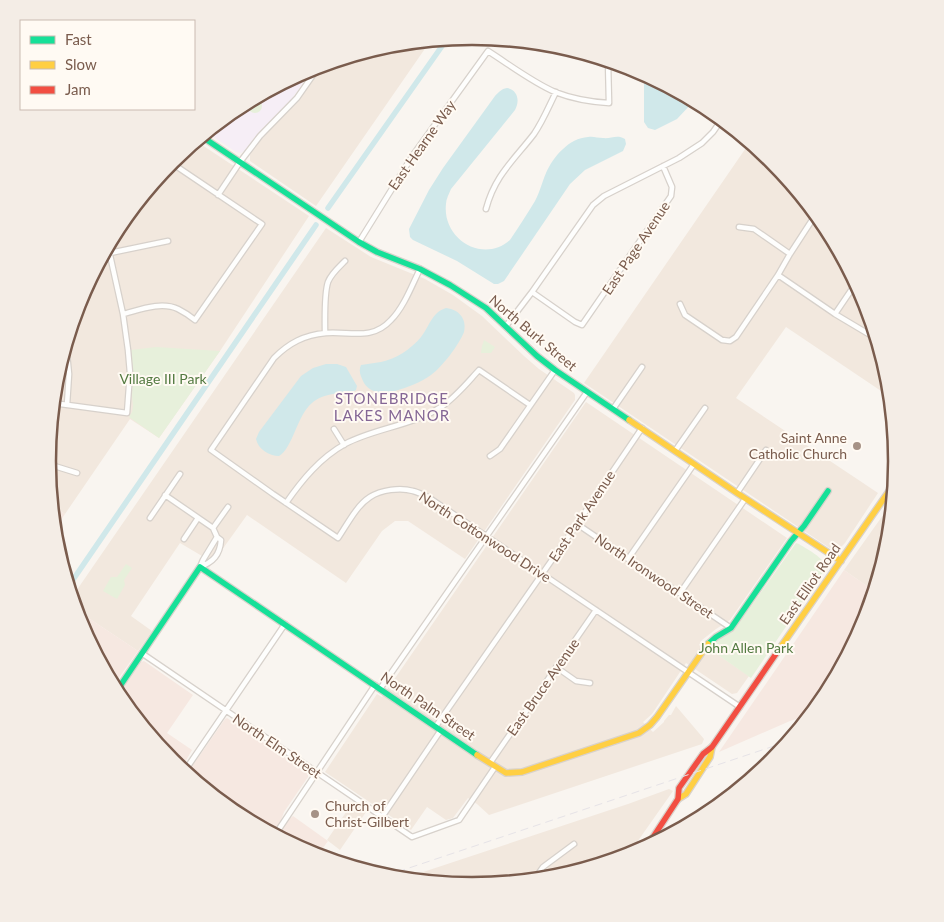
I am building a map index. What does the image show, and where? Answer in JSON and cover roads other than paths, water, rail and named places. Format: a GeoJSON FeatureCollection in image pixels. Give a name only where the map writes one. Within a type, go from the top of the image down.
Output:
{"type":"FeatureCollection","features":[{"type":"Feature","properties":{"kind":"street","name":"East Hearne Way"},"geometry":{"type":"LineString","coordinates":[[359,242],[408,162],[488,51],[556,92]]}},
{"type":"Feature","properties":{"kind":"street"},"geometry":{"type":"LineString","coordinates":[[486,209],[502,172],[535,132],[556,92],[592,102],[609,103],[608,68]]}},
{"type":"Feature","properties":{"kind":"street"},"geometry":{"type":"LineString","coordinates":[[218,195],[264,131],[297,98],[311,78]]}},
{"type":"Feature","properties":{"kind":"street"},"geometry":{"type":"LineString","coordinates":[[506,326],[593,205],[604,196],[663,166],[702,143],[717,126]]}},
{"type":"Feature","properties":{"kind":"street","name":"North Burk Street"},"geometry":{"type":"LineString","coordinates":[[207,140],[359,242],[377,252],[420,269],[486,308],[537,356],[555,370],[745,499],[841,561]]}},
{"type":"Feature","properties":{"kind":"street","name":"East Page Avenue"},"geometry":{"type":"LineString","coordinates":[[532,292],[582,325],[671,196],[672,186],[663,166]]}},
{"type":"Feature","properties":{"kind":"street"},"geometry":{"type":"LineString","coordinates":[[123,314],[156,306],[166,306],[177,308],[195,320],[262,224],[178,167]]}},
{"type":"Feature","properties":{"kind":"street"},"geometry":{"type":"LineString","coordinates":[[680,304],[685,315],[722,340],[730,341],[736,337],[811,221]]}},
{"type":"Feature","properties":{"kind":"street"},"geometry":{"type":"LineString","coordinates":[[739,226],[754,229],[790,254]]}},
{"type":"Feature","properties":{"kind":"street"},"geometry":{"type":"LineString","coordinates":[[112,253],[168,241]]}},
{"type":"Feature","properties":{"kind":"street"},"geometry":{"type":"LineString","coordinates":[[60,404],[127,413],[129,360],[123,314],[111,256]]}},
{"type":"Feature","properties":{"kind":"street"},"geometry":{"type":"LineString","coordinates":[[346,261],[335,271],[328,283],[325,305],[325,333],[368,334],[380,329],[398,312],[420,269]]}},
{"type":"Feature","properties":{"kind":"street"},"geometry":{"type":"LineString","coordinates":[[778,275],[868,335]]}},
{"type":"Feature","properties":{"kind":"street"},"geometry":{"type":"LineString","coordinates":[[835,314],[851,290]]}},
{"type":"Feature","properties":{"kind":"street","name":"North Cottonwood Drive"},"geometry":{"type":"LineString","coordinates":[[325,333],[292,343],[274,358],[211,450],[338,538],[360,507],[370,498],[382,492],[411,490],[428,497],[740,707]]}},
{"type":"Feature","properties":{"kind":"street"},"geometry":{"type":"LineString","coordinates":[[67,405],[68,360]]}},
{"type":"Feature","properties":{"kind":"street"},"geometry":{"type":"LineString","coordinates":[[613,409],[642,367]]}},
{"type":"Feature","properties":{"kind":"street"},"geometry":{"type":"LineString","coordinates":[[286,503],[300,483],[322,460],[357,438],[420,417],[440,407],[454,396],[479,370],[530,405]]}},
{"type":"Feature","properties":{"kind":"street"},"geometry":{"type":"LineString","coordinates":[[490,456],[500,449],[555,370]]}},
{"type":"Feature","properties":{"kind":"street"},"geometry":{"type":"LineString","coordinates":[[280,829],[317,773],[587,392]]}},
{"type":"Feature","properties":{"kind":"street"},"geometry":{"type":"LineString","coordinates":[[675,451],[705,408]]}},
{"type":"Feature","properties":{"kind":"street","name":"East Park Avenue"},"geometry":{"type":"LineString","coordinates":[[382,817],[438,728],[642,428]]}},
{"type":"Feature","properties":{"kind":"street"},"geometry":{"type":"LineString","coordinates":[[334,429],[344,445]]}},
{"type":"Feature","properties":{"kind":"street"},"geometry":{"type":"LineString","coordinates":[[737,493],[766,450]]}},
{"type":"Feature","properties":{"kind":"street"},"geometry":{"type":"LineString","coordinates":[[628,559],[694,464]]}},
{"type":"Feature","properties":{"kind":"street"},"geometry":{"type":"LineString","coordinates":[[56,467],[77,473]]}},
{"type":"Feature","properties":{"kind":"street"},"geometry":{"type":"LineString","coordinates":[[150,518],[180,474]]}},
{"type":"Feature","properties":{"kind":"street"},"geometry":{"type":"LineString","coordinates":[[731,628],[791,540],[828,491]]}},
{"type":"Feature","properties":{"kind":"street"},"geometry":{"type":"LineString","coordinates":[[166,495],[213,528],[220,540],[217,555],[211,563],[200,567]]}},
{"type":"Feature","properties":{"kind":"street","name":"East Elliot Road"},"geometry":{"type":"LineString","coordinates":[[655,835],[678,799],[686,794],[710,757],[712,747],[885,498]]}},
{"type":"Feature","properties":{"kind":"street"},"geometry":{"type":"LineString","coordinates":[[680,593],[745,499]]}},
{"type":"Feature","properties":{"kind":"street"},"geometry":{"type":"LineString","coordinates":[[213,528],[228,507]]}},
{"type":"Feature","properties":{"kind":"street"},"geometry":{"type":"LineString","coordinates":[[184,540],[198,518]]}},
{"type":"Feature","properties":{"kind":"street","name":"North Ironwood Street"},"geometry":{"type":"LineString","coordinates":[[577,524],[731,628]]}},
{"type":"Feature","properties":{"kind":"street"},"geometry":{"type":"LineString","coordinates":[[121,684],[200,567],[217,537]]}},
{"type":"Feature","properties":{"kind":"street","name":"North Palm Street"},"geometry":{"type":"LineString","coordinates":[[200,567],[506,773],[522,772],[639,733],[657,717],[709,643],[731,628]]}},
{"type":"Feature","properties":{"kind":"street","name":"East Bruce Avenue"},"geometry":{"type":"LineString","coordinates":[[412,838],[460,820],[492,765],[596,610]]}},
{"type":"Feature","properties":{"kind":"street"},"geometry":{"type":"LineString","coordinates":[[189,765],[285,624]]}},
{"type":"Feature","properties":{"kind":"street","name":"North Elm Street"},"geometry":{"type":"LineString","coordinates":[[143,654],[412,838]]}},
{"type":"Feature","properties":{"kind":"street"},"geometry":{"type":"LineString","coordinates":[[556,667],[576,681],[590,683]]}},
{"type":"Feature","properties":{"kind":"street"},"geometry":{"type":"LineString","coordinates":[[541,871],[574,844]]}},
{"type":"Feature","properties":{"kind":"water"},"geometry":{"type":"Polygon","coordinates":[[[644,83],[689,106],[677,119],[655,130],[648,128],[644,122],[644,83]]]}},
{"type":"Feature","properties":{"kind":"water"},"geometry":{"type":"Polygon","coordinates":[[[507,88],[516,93],[517,103],[515,110],[451,189],[447,200],[446,217],[457,237],[466,244],[488,249],[499,247],[510,240],[535,201],[549,167],[562,149],[574,141],[592,137],[619,137],[625,139],[626,144],[623,151],[585,170],[570,184],[504,281],[494,284],[457,261],[413,240],[410,237],[409,229],[429,190],[443,168],[495,96],[507,88]]]}},
{"type":"Feature","properties":{"kind":"water"},"geometry":{"type":"Polygon","coordinates":[[[446,308],[460,315],[464,321],[465,328],[458,343],[440,367],[423,380],[395,391],[387,393],[378,392],[367,387],[360,374],[361,365],[387,361],[403,353],[421,337],[437,313],[446,308]]]}},
{"type":"Feature","properties":{"kind":"water"},"geometry":{"type":"Polygon","coordinates":[[[326,364],[337,364],[346,367],[357,386],[356,390],[327,395],[316,400],[302,415],[292,439],[284,452],[279,456],[271,455],[264,451],[257,443],[256,439],[259,432],[301,376],[313,368],[326,364]]]}},
{"type":"Feature","properties":{"kind":"waterway"},"geometry":{"type":"LineString","coordinates":[[328,208],[442,46]]}},
{"type":"Feature","properties":{"kind":"waterway"},"geometry":{"type":"LineString","coordinates":[[73,579],[316,225]]}},
{"type":"Feature","properties":{"kind":"railway"},"geometry":{"type":"LineString","coordinates":[[401,871],[775,746]]}},
{"type":"Feature","properties":{"kind":"place","name":"Saint Anne Catholic Church"},"geometry":{"type":"Point","coordinates":[857,446]}},
{"type":"Feature","properties":{"kind":"place","name":"Church of Christ-Gilbert"},"geometry":{"type":"Point","coordinates":[315,814]}},
{"type":"Feature","properties":{"kind":"district","name":"STONEBRIDGE LAKES MANOR"},"geometry":{"type":"Point","coordinates":[392,408]}},
{"type":"Feature","properties":{"kind":"park label","name":"Village III Park"},"geometry":{"type":"Point","coordinates":[163,379]}},
{"type":"Feature","properties":{"kind":"park label","name":"John Allen Park"},"geometry":{"type":"Point","coordinates":[746,648]}}]}
